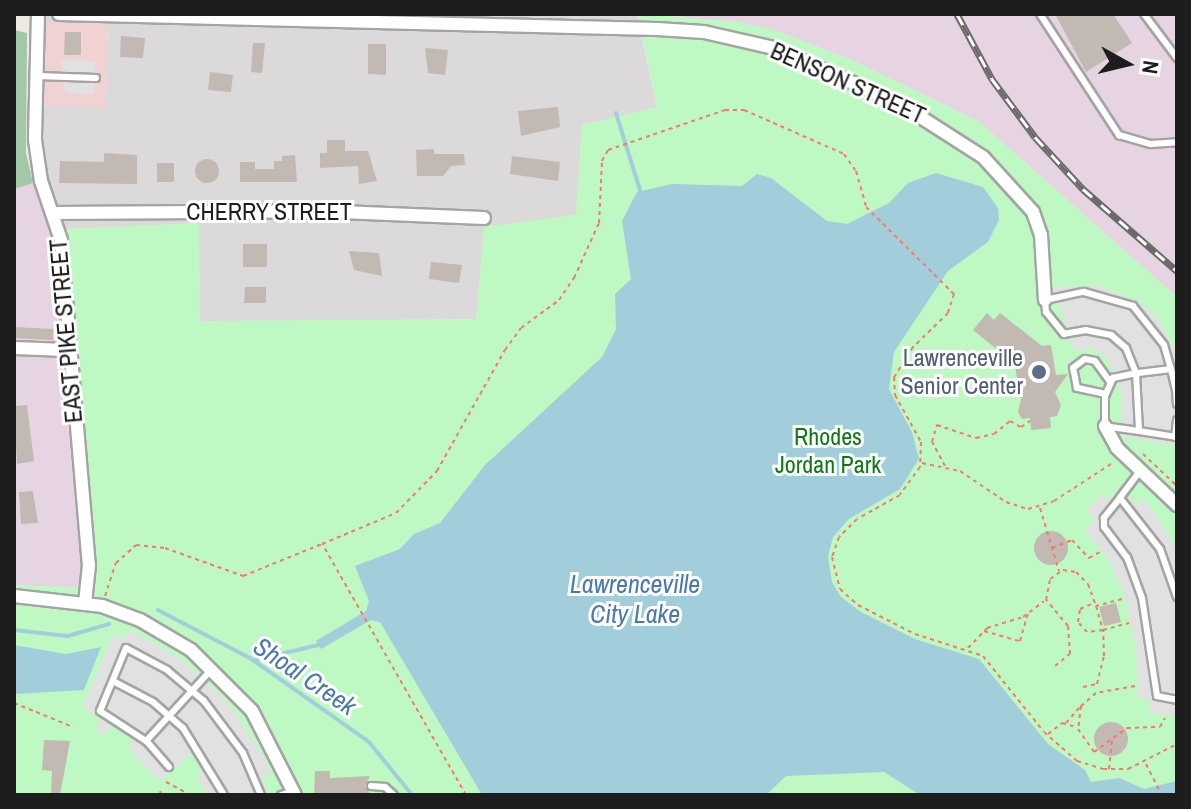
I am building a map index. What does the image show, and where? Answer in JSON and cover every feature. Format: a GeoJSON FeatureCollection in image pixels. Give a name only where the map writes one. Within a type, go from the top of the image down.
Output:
{"type":"FeatureCollection","features":[{"type":"Feature","properties":{"kind":"street","name":"EAST PIKE STREET"},"geometry":{"type":"LineString","coordinates":[[38,14],[37,160],[61,240],[66,350],[89,565],[85,601]]}},
{"type":"Feature","properties":{"kind":"street","name":"BENSON STREET"},"geometry":{"type":"LineString","coordinates":[[59,14],[657,29],[704,32],[770,47],[897,102],[983,157],[1033,212],[1041,235],[1045,300]]}},
{"type":"Feature","properties":{"kind":"street","name":"CHERRY STREET"},"geometry":{"type":"LineString","coordinates":[[53,213],[317,211],[484,218]]}},
{"type":"Feature","properties":{"kind":"street"},"geometry":{"type":"LineString","coordinates":[[14,348],[66,350]]}},
{"type":"Feature","properties":{"kind":"street"},"geometry":{"type":"LineString","coordinates":[[1105,426],[1117,448],[1177,505]]}},
{"type":"Feature","properties":{"kind":"street"},"geometry":{"type":"LineString","coordinates":[[14,596],[85,601],[154,627],[213,668],[259,720],[290,794]]}},
{"type":"Feature","properties":{"kind":"lane"},"geometry":{"type":"LineString","coordinates":[[1040,14],[1119,135],[1151,144],[1177,142]]}},
{"type":"Feature","properties":{"kind":"lane"},"geometry":{"type":"LineString","coordinates":[[1144,14],[1177,58]]}},
{"type":"Feature","properties":{"kind":"lane"},"geometry":{"type":"LineString","coordinates":[[37,76],[96,78]]}},
{"type":"Feature","properties":{"kind":"lane"},"geometry":{"type":"LineString","coordinates":[[1139,431],[1136,373],[1126,348],[1111,335],[1086,330],[1064,334],[1046,312],[1045,300],[1084,292],[1133,306],[1156,330],[1171,369],[1177,404]]}},
{"type":"Feature","properties":{"kind":"lane"},"geometry":{"type":"LineString","coordinates":[[1106,394],[1077,388],[1073,368],[1080,361],[1095,361],[1110,382]]}},
{"type":"Feature","properties":{"kind":"lane"},"geometry":{"type":"LineString","coordinates":[[1110,382],[1136,373],[1171,369]]}},
{"type":"Feature","properties":{"kind":"lane"},"geometry":{"type":"LineString","coordinates":[[1110,382],[1106,394],[1105,426],[1175,437],[1177,420]]}},
{"type":"Feature","properties":{"kind":"lane"},"geometry":{"type":"LineString","coordinates":[[1142,469],[1102,522],[1127,557],[1139,587],[1157,696],[1177,700]]}},
{"type":"Feature","properties":{"kind":"lane"},"geometry":{"type":"LineString","coordinates":[[1120,498],[1160,549],[1177,597]]}},
{"type":"Feature","properties":{"kind":"lane"},"geometry":{"type":"LineString","coordinates":[[169,767],[146,741],[100,711],[126,648],[193,689],[236,742],[261,795]]}},
{"type":"Feature","properties":{"kind":"lane"},"geometry":{"type":"LineString","coordinates":[[146,741],[213,668]]}},
{"type":"Feature","properties":{"kind":"lane"},"geometry":{"type":"LineString","coordinates":[[113,681],[169,715],[206,758],[224,795]]}},
{"type":"Feature","properties":{"kind":"lane"},"geometry":{"type":"LineString","coordinates":[[371,786],[385,787],[394,795]]}},
{"type":"Feature","properties":{"kind":"path"},"geometry":{"type":"LineString","coordinates":[[105,597],[116,563],[136,545],[165,548],[243,576],[396,513],[437,471],[505,350],[521,328],[559,300],[574,278],[599,223],[604,156],[617,145],[725,110],[744,110],[809,136],[848,158],[866,207],[950,287],[951,309],[909,351],[893,380],[895,395],[920,439],[921,463],[900,495],[841,534],[833,550],[834,576],[846,596],[915,634],[968,648],[999,673],[1047,735],[1072,758],[1109,770],[1146,763],[1177,744]]}},
{"type":"Feature","properties":{"kind":"path"},"geometry":{"type":"LineString","coordinates":[[946,467],[932,442],[937,425],[976,438],[994,434],[1010,421],[1021,427],[1030,421]]}},
{"type":"Feature","properties":{"kind":"path"},"geometry":{"type":"LineString","coordinates":[[1135,449],[1177,486]]}},
{"type":"Feature","properties":{"kind":"path"},"geometry":{"type":"LineString","coordinates":[[921,463],[946,467],[1013,506],[1040,507],[1118,459]]}},
{"type":"Feature","properties":{"kind":"path"},"geometry":{"type":"LineString","coordinates":[[1040,507],[1059,572]]}},
{"type":"Feature","properties":{"kind":"path"},"geometry":{"type":"LineString","coordinates":[[1051,548],[1072,540],[1089,558],[1100,552]]}},
{"type":"Feature","properties":{"kind":"path"},"geometry":{"type":"LineString","coordinates":[[322,544],[466,795]]}},
{"type":"Feature","properties":{"kind":"path"},"geometry":{"type":"LineString","coordinates":[[1055,666],[1070,656],[1067,625],[1046,600],[1046,587],[1059,572]]}},
{"type":"Feature","properties":{"kind":"path"},"geometry":{"type":"LineString","coordinates":[[1059,572],[1083,577],[1103,630],[1104,656],[1092,688],[1094,694]]}},
{"type":"Feature","properties":{"kind":"path"},"geometry":{"type":"LineString","coordinates":[[1078,622],[1080,609],[1122,599]]}},
{"type":"Feature","properties":{"kind":"path"},"geometry":{"type":"LineString","coordinates":[[968,648],[983,631],[1029,612],[1046,600]]}},
{"type":"Feature","properties":{"kind":"path"},"geometry":{"type":"LineString","coordinates":[[983,631],[1020,641],[1029,612]]}},
{"type":"Feature","properties":{"kind":"path"},"geometry":{"type":"LineString","coordinates":[[1067,625],[1078,622]]}},
{"type":"Feature","properties":{"kind":"path"},"geometry":{"type":"LineString","coordinates":[[1078,622],[1087,632],[1129,623]]}},
{"type":"Feature","properties":{"kind":"path"},"geometry":{"type":"LineString","coordinates":[[1047,735],[1066,723],[1094,694],[1135,686]]}},
{"type":"Feature","properties":{"kind":"path"},"geometry":{"type":"LineString","coordinates":[[1083,687],[1092,688]]}},
{"type":"Feature","properties":{"kind":"path"},"geometry":{"type":"LineString","coordinates":[[14,703],[73,727]]}},
{"type":"Feature","properties":{"kind":"path"},"geometry":{"type":"LineString","coordinates":[[1078,729],[1081,706]]}},
{"type":"Feature","properties":{"kind":"path"},"geometry":{"type":"LineString","coordinates":[[1066,723],[1078,729],[1094,752],[1127,728],[1162,726],[1165,718]]}},
{"type":"Feature","properties":{"kind":"path"},"geometry":{"type":"LineString","coordinates":[[1109,770],[1112,739]]}},
{"type":"Feature","properties":{"kind":"path"},"geometry":{"type":"LineString","coordinates":[[1146,763],[1162,795]]}},
{"type":"Feature","properties":{"kind":"path"},"geometry":{"type":"LineString","coordinates":[[166,782],[190,795]]}},
{"type":"Feature","properties":{"kind":"path"},"geometry":{"type":"LineString","coordinates":[[160,795],[161,788]]}},
{"type":"Feature","properties":{"kind":"shaded area"},"geometry":{"type":"Polygon","coordinates":[[[45,14],[637,14],[657,108],[582,125],[576,215],[485,228],[476,319],[198,322],[199,224],[65,229],[45,170],[41,105],[106,107],[108,23],[44,22],[45,14]]]}},
{"type":"Feature","properties":{"kind":"shaded area"},"geometry":{"type":"Polygon","coordinates":[[[663,14],[1177,14],[1177,297],[978,121],[854,61],[777,31],[663,14]]]}},
{"type":"Feature","properties":{"kind":"shaded area"},"geometry":{"type":"Polygon","coordinates":[[[44,22],[108,23],[106,108],[41,105],[44,22]]]}},
{"type":"Feature","properties":{"kind":"shaded area"},"geometry":{"type":"Polygon","coordinates":[[[61,60],[95,61],[94,94],[65,93],[61,60]]]}},
{"type":"Feature","properties":{"kind":"shaded area"},"geometry":{"type":"Polygon","coordinates":[[[36,181],[56,243],[64,388],[83,571],[77,588],[14,585],[14,189],[36,181]]]}},
{"type":"Feature","properties":{"kind":"shaded area"},"geometry":{"type":"Polygon","coordinates":[[[1099,286],[1138,301],[1156,316],[1172,345],[1177,343],[1177,446],[1121,436],[1121,391],[1106,356],[1091,348],[1074,350],[1054,287],[1099,286]]]}},
{"type":"Feature","properties":{"kind":"shaded area"},"geometry":{"type":"Polygon","coordinates":[[[1119,487],[1137,505],[1144,498],[1177,548],[1177,715],[1150,714],[1150,700],[1138,699],[1136,649],[1125,597],[1110,561],[1085,531],[1095,520],[1086,512],[1101,494],[1109,500],[1119,487]]]}},
{"type":"Feature","properties":{"kind":"shaded area"},"geometry":{"type":"Polygon","coordinates":[[[129,630],[181,659],[227,701],[265,759],[271,773],[262,778],[268,795],[207,795],[197,776],[206,770],[194,752],[159,781],[128,748],[134,739],[112,725],[105,735],[95,729],[101,719],[83,708],[113,634],[124,639],[129,630]]]}},
{"type":"Feature","properties":{"kind":"green space","name":"Rhodes Jordan Park"},"geometry":{"type":"Polygon","coordinates":[[[638,14],[740,22],[777,31],[854,61],[978,121],[1177,297],[1177,795],[14,795],[14,585],[94,588],[65,229],[199,223],[200,321],[476,319],[484,227],[576,215],[582,125],[657,107],[638,14]]]}},
{"type":"Feature","properties":{"kind":"green space"},"geometry":{"type":"Polygon","coordinates":[[[14,30],[27,33],[26,153],[33,183],[14,189],[14,30]]]}},
{"type":"Feature","properties":{"kind":"water","name":"Lawrenceville City Lake"},"geometry":{"type":"Polygon","coordinates":[[[936,173],[983,187],[998,208],[999,220],[988,242],[948,271],[894,352],[889,389],[912,432],[919,459],[900,489],[849,519],[833,537],[828,557],[832,582],[841,597],[861,612],[915,639],[979,659],[1048,744],[1085,770],[1091,782],[1119,778],[1144,789],[1177,781],[1177,795],[920,795],[884,772],[786,776],[766,795],[482,795],[380,622],[371,620],[321,649],[316,641],[366,611],[369,601],[355,566],[400,549],[414,534],[440,523],[485,465],[602,357],[616,329],[615,294],[631,279],[622,221],[637,192],[672,184],[742,186],[757,174],[771,178],[827,221],[847,224],[889,203],[908,183],[936,173]]]}},
{"type":"Feature","properties":{"kind":"water"},"geometry":{"type":"Polygon","coordinates":[[[14,645],[66,654],[101,647],[84,690],[14,694],[14,645]]]}},
{"type":"Feature","properties":{"kind":"building"},"geometry":{"type":"Polygon","coordinates":[[[1055,14],[1113,14],[1132,43],[1086,72],[1055,14]]]}},
{"type":"Feature","properties":{"kind":"building"},"geometry":{"type":"Polygon","coordinates":[[[65,32],[81,32],[81,55],[64,55],[65,32]]]}},
{"type":"Feature","properties":{"kind":"building"},"geometry":{"type":"Polygon","coordinates":[[[121,36],[145,38],[143,58],[120,57],[121,36]]]}},
{"type":"Feature","properties":{"kind":"building"},"geometry":{"type":"Polygon","coordinates":[[[253,43],[265,43],[262,73],[251,72],[253,43]]]}},
{"type":"Feature","properties":{"kind":"building"},"geometry":{"type":"Polygon","coordinates":[[[368,44],[386,44],[386,75],[368,74],[368,44]]]}},
{"type":"Feature","properties":{"kind":"building"},"geometry":{"type":"Polygon","coordinates":[[[425,48],[448,50],[445,75],[428,73],[425,48]]]}},
{"type":"Feature","properties":{"kind":"building"},"geometry":{"type":"Polygon","coordinates":[[[210,72],[233,75],[231,92],[208,90],[210,72]]]}},
{"type":"Feature","properties":{"kind":"building"},"geometry":{"type":"Polygon","coordinates":[[[558,107],[560,127],[521,136],[518,111],[558,107]]]}},
{"type":"Feature","properties":{"kind":"building"},"geometry":{"type":"Polygon","coordinates":[[[327,140],[345,140],[345,151],[368,151],[377,181],[359,184],[358,166],[320,168],[320,153],[327,153],[327,140]]]}},
{"type":"Feature","properties":{"kind":"building"},"geometry":{"type":"Polygon","coordinates":[[[434,149],[434,154],[464,154],[465,165],[451,166],[443,176],[417,176],[416,150],[434,149]]]}},
{"type":"Feature","properties":{"kind":"building"},"geometry":{"type":"Polygon","coordinates":[[[104,153],[137,155],[137,184],[59,183],[60,161],[104,162],[104,153]]]}},
{"type":"Feature","properties":{"kind":"building"},"geometry":{"type":"Polygon","coordinates":[[[295,155],[297,182],[240,182],[240,162],[255,162],[255,169],[274,169],[274,161],[282,161],[282,156],[295,155]]]}},
{"type":"Feature","properties":{"kind":"building"},"geometry":{"type":"Polygon","coordinates":[[[512,156],[560,162],[558,181],[510,174],[512,156]]]}},
{"type":"Feature","properties":{"kind":"building"},"geometry":{"type":"Polygon","coordinates":[[[207,159],[216,162],[219,171],[216,180],[207,183],[198,180],[195,171],[198,162],[207,159]]]}},
{"type":"Feature","properties":{"kind":"building"},"geometry":{"type":"Polygon","coordinates":[[[157,163],[174,163],[174,182],[157,182],[157,163]]]}},
{"type":"Feature","properties":{"kind":"building"},"geometry":{"type":"Polygon","coordinates":[[[243,244],[267,244],[267,267],[243,267],[243,244]]]}},
{"type":"Feature","properties":{"kind":"building"},"geometry":{"type":"Polygon","coordinates":[[[349,251],[379,253],[382,276],[354,270],[349,251]]]}},
{"type":"Feature","properties":{"kind":"building"},"geometry":{"type":"Polygon","coordinates":[[[431,262],[462,265],[459,283],[429,279],[431,262]]]}},
{"type":"Feature","properties":{"kind":"building"},"geometry":{"type":"Polygon","coordinates":[[[245,287],[266,287],[266,303],[244,303],[245,287]]]}},
{"type":"Feature","properties":{"kind":"building","name":"Lawrenceville Senior Center"},"geometry":{"type":"Polygon","coordinates":[[[987,313],[994,320],[1000,313],[1042,346],[1051,345],[1056,375],[1068,374],[1055,392],[1061,405],[1057,416],[1050,417],[1051,428],[1031,430],[1030,418],[1022,419],[1018,412],[1024,386],[1018,386],[1015,364],[973,330],[987,313]]]}},
{"type":"Feature","properties":{"kind":"building"},"geometry":{"type":"Polygon","coordinates":[[[14,327],[53,329],[53,340],[14,338],[14,327]]]}},
{"type":"Feature","properties":{"kind":"building"},"geometry":{"type":"Polygon","coordinates":[[[27,405],[34,461],[17,464],[14,406],[27,405]]]}},
{"type":"Feature","properties":{"kind":"building"},"geometry":{"type":"Polygon","coordinates":[[[33,491],[38,523],[21,524],[19,492],[33,491]]]}},
{"type":"Feature","properties":{"kind":"building"},"geometry":{"type":"Polygon","coordinates":[[[1051,531],[1063,536],[1068,548],[1063,560],[1051,565],[1039,560],[1034,548],[1039,536],[1051,531]]]}},
{"type":"Feature","properties":{"kind":"building"},"geometry":{"type":"Polygon","coordinates":[[[1116,603],[1121,622],[1104,626],[1099,607],[1116,603]]]}},
{"type":"Feature","properties":{"kind":"building"},"geometry":{"type":"Polygon","coordinates":[[[1111,722],[1123,727],[1128,739],[1123,751],[1111,756],[1099,751],[1094,739],[1099,727],[1111,722]]]}},
{"type":"Feature","properties":{"kind":"building"},"geometry":{"type":"Polygon","coordinates":[[[44,740],[70,741],[60,795],[51,795],[52,771],[42,770],[44,740]]]}},
{"type":"Feature","properties":{"kind":"building"},"geometry":{"type":"Polygon","coordinates":[[[315,771],[330,771],[330,778],[370,776],[365,786],[371,795],[314,795],[315,771]]]}},
{"type":"Feature","properties":{"kind":"waterway"},"geometry":{"type":"LineString","coordinates":[[616,113],[640,190]]}},
{"type":"Feature","properties":{"kind":"waterway","name":"Shoal Creek"},"geometry":{"type":"LineString","coordinates":[[158,610],[250,658],[369,742],[412,795]]}},
{"type":"Feature","properties":{"kind":"waterway","name":"Shoal Creek"},"geometry":{"type":"LineString","coordinates":[[14,630],[68,636],[109,624]]}},
{"type":"Feature","properties":{"kind":"waterway"},"geometry":{"type":"LineString","coordinates":[[256,660],[318,645]]}},
{"type":"Feature","properties":{"kind":"railway"},"geometry":{"type":"LineString","coordinates":[[957,14],[992,79],[1035,137],[1083,189],[1177,271]]}},
{"type":"Feature","properties":{"kind":"place","name":"Lawrenceville Senior Center"},"geometry":{"type":"Point","coordinates":[1039,372]}}]}
